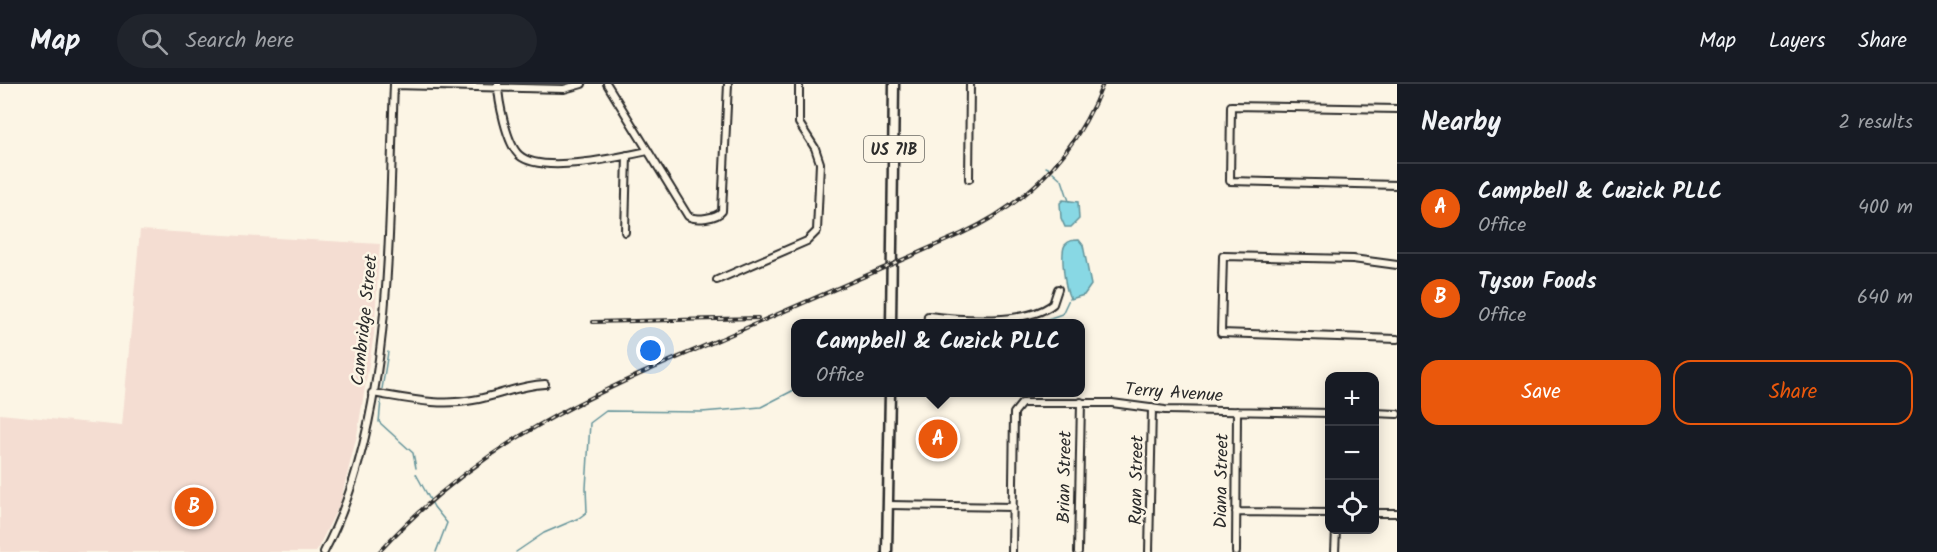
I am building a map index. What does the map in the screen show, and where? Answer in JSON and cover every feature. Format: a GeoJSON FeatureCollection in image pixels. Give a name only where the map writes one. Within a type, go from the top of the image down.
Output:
{"type":"FeatureCollection","features":[{"type":"Feature","properties":{"kind":"highway","name":"US 71B"},"geometry":{"type":"LineString","coordinates":[[891,319],[894,84]]}},
{"type":"Feature","properties":{"kind":"highway"},"geometry":{"type":"LineString","coordinates":[[887,552],[890,397]]}},
{"type":"Feature","properties":{"kind":"street"},"geometry":{"type":"LineString","coordinates":[[394,85],[564,89],[582,84]]}},
{"type":"Feature","properties":{"kind":"street"},"geometry":{"type":"LineString","coordinates":[[607,84],[691,219],[721,214],[728,84]]}},
{"type":"Feature","properties":{"kind":"street"},"geometry":{"type":"LineString","coordinates":[[717,280],[807,241],[817,231],[820,163],[815,148],[799,123],[799,84]]}},
{"type":"Feature","properties":{"kind":"street"},"geometry":{"type":"LineString","coordinates":[[969,179],[970,84]]}},
{"type":"Feature","properties":{"kind":"street","name":"Cambridge Street"},"geometry":{"type":"LineString","coordinates":[[324,552],[348,499],[372,393],[383,312],[394,85]]}},
{"type":"Feature","properties":{"kind":"street"},"geometry":{"type":"LineString","coordinates":[[498,86],[498,99],[513,147],[520,156],[531,161],[548,164],[648,152]]}},
{"type":"Feature","properties":{"kind":"street"},"geometry":{"type":"LineString","coordinates":[[1397,109],[1231,106],[1230,182],[1397,185]]}},
{"type":"Feature","properties":{"kind":"street"},"geometry":{"type":"LineString","coordinates":[[625,232],[627,155]]}},
{"type":"Feature","properties":{"kind":"street"},"geometry":{"type":"LineString","coordinates":[[1397,265],[1353,259],[1223,256],[1221,333],[1397,339]]}},
{"type":"Feature","properties":{"kind":"street"},"geometry":{"type":"LineString","coordinates":[[928,319],[928,316],[1002,318],[1034,313],[1053,304],[1058,289]]}},
{"type":"Feature","properties":{"kind":"street"},"geometry":{"type":"LineString","coordinates":[[372,393],[428,402],[457,402],[481,398],[522,385],[545,384]]}},
{"type":"Feature","properties":{"kind":"street","name":"Terry Avenue"},"geometry":{"type":"LineString","coordinates":[[1013,507],[1014,413],[1018,405],[1027,401],[1081,402],[1152,408],[1325,412]]}},
{"type":"Feature","properties":{"kind":"street","name":"Brian Street"},"geometry":{"type":"LineString","coordinates":[[1078,552],[1081,402]]}},
{"type":"Feature","properties":{"kind":"street","name":"Ryan Street"},"geometry":{"type":"LineString","coordinates":[[1149,552],[1152,408]]}},
{"type":"Feature","properties":{"kind":"street","name":"Diana Street"},"geometry":{"type":"LineString","coordinates":[[1236,552],[1237,411]]}},
{"type":"Feature","properties":{"kind":"street"},"geometry":{"type":"LineString","coordinates":[[1379,414],[1397,414]]}},
{"type":"Feature","properties":{"kind":"street"},"geometry":{"type":"LineString","coordinates":[[888,505],[1013,507],[1012,552]]}},
{"type":"Feature","properties":{"kind":"street"},"geometry":{"type":"LineString","coordinates":[[1236,512],[1325,513]]}},
{"type":"Feature","properties":{"kind":"street"},"geometry":{"type":"LineString","coordinates":[[1379,513],[1397,513]]}},
{"type":"Feature","properties":{"kind":"street"},"geometry":{"type":"LineString","coordinates":[[1335,552],[1336,534]]}},
{"type":"Feature","properties":{"kind":"shaded area"},"geometry":{"type":"Polygon","coordinates":[[[140,230],[380,244],[374,334],[357,435],[340,503],[316,552],[0,552],[0,414],[122,426],[140,230]]]}},
{"type":"Feature","properties":{"kind":"water"},"geometry":{"type":"Polygon","coordinates":[[[1063,200],[1078,202],[1079,219],[1071,227],[1065,227],[1061,218],[1060,203],[1063,200]]]}},
{"type":"Feature","properties":{"kind":"water"},"geometry":{"type":"Polygon","coordinates":[[[1079,240],[1083,245],[1091,285],[1084,295],[1071,299],[1065,281],[1064,249],[1068,242],[1079,240]]]}},
{"type":"Feature","properties":{"kind":"waterway"},"geometry":{"type":"LineString","coordinates":[[1046,167],[1050,169]]}},
{"type":"Feature","properties":{"kind":"waterway"},"geometry":{"type":"LineString","coordinates":[[1053,172],[1062,180],[1069,201]]}},
{"type":"Feature","properties":{"kind":"waterway"},"geometry":{"type":"LineString","coordinates":[[1048,319],[1062,314],[1070,297]]}},
{"type":"Feature","properties":{"kind":"waterway"},"geometry":{"type":"LineString","coordinates":[[382,389],[388,352]]}},
{"type":"Feature","properties":{"kind":"waterway"},"geometry":{"type":"LineString","coordinates":[[516,552],[544,533],[579,518],[587,512],[586,488],[590,423],[606,411],[702,412],[761,407],[791,392]]}},
{"type":"Feature","properties":{"kind":"waterway"},"geometry":{"type":"LineString","coordinates":[[381,400],[379,422],[413,453],[416,468]]}},
{"type":"Feature","properties":{"kind":"waterway"},"geometry":{"type":"LineString","coordinates":[[416,474],[434,507],[447,523],[436,552]]}},
{"type":"Feature","properties":{"kind":"railway"},"geometry":{"type":"LineString","coordinates":[[379,552],[417,514],[456,480],[539,425],[627,380],[961,234],[1008,207],[1029,191],[1064,154],[1092,109],[1103,84]]}},
{"type":"Feature","properties":{"kind":"railway"},"geometry":{"type":"LineString","coordinates":[[593,322],[758,318]]}},
{"type":"Feature","properties":{"kind":"place","name":"Campbell & Cuzick PLLC"},"geometry":{"type":"Point","coordinates":[938,439]}},
{"type":"Feature","properties":{"kind":"place","name":"Tyson Foods"},"geometry":{"type":"Point","coordinates":[194,507]}}]}
